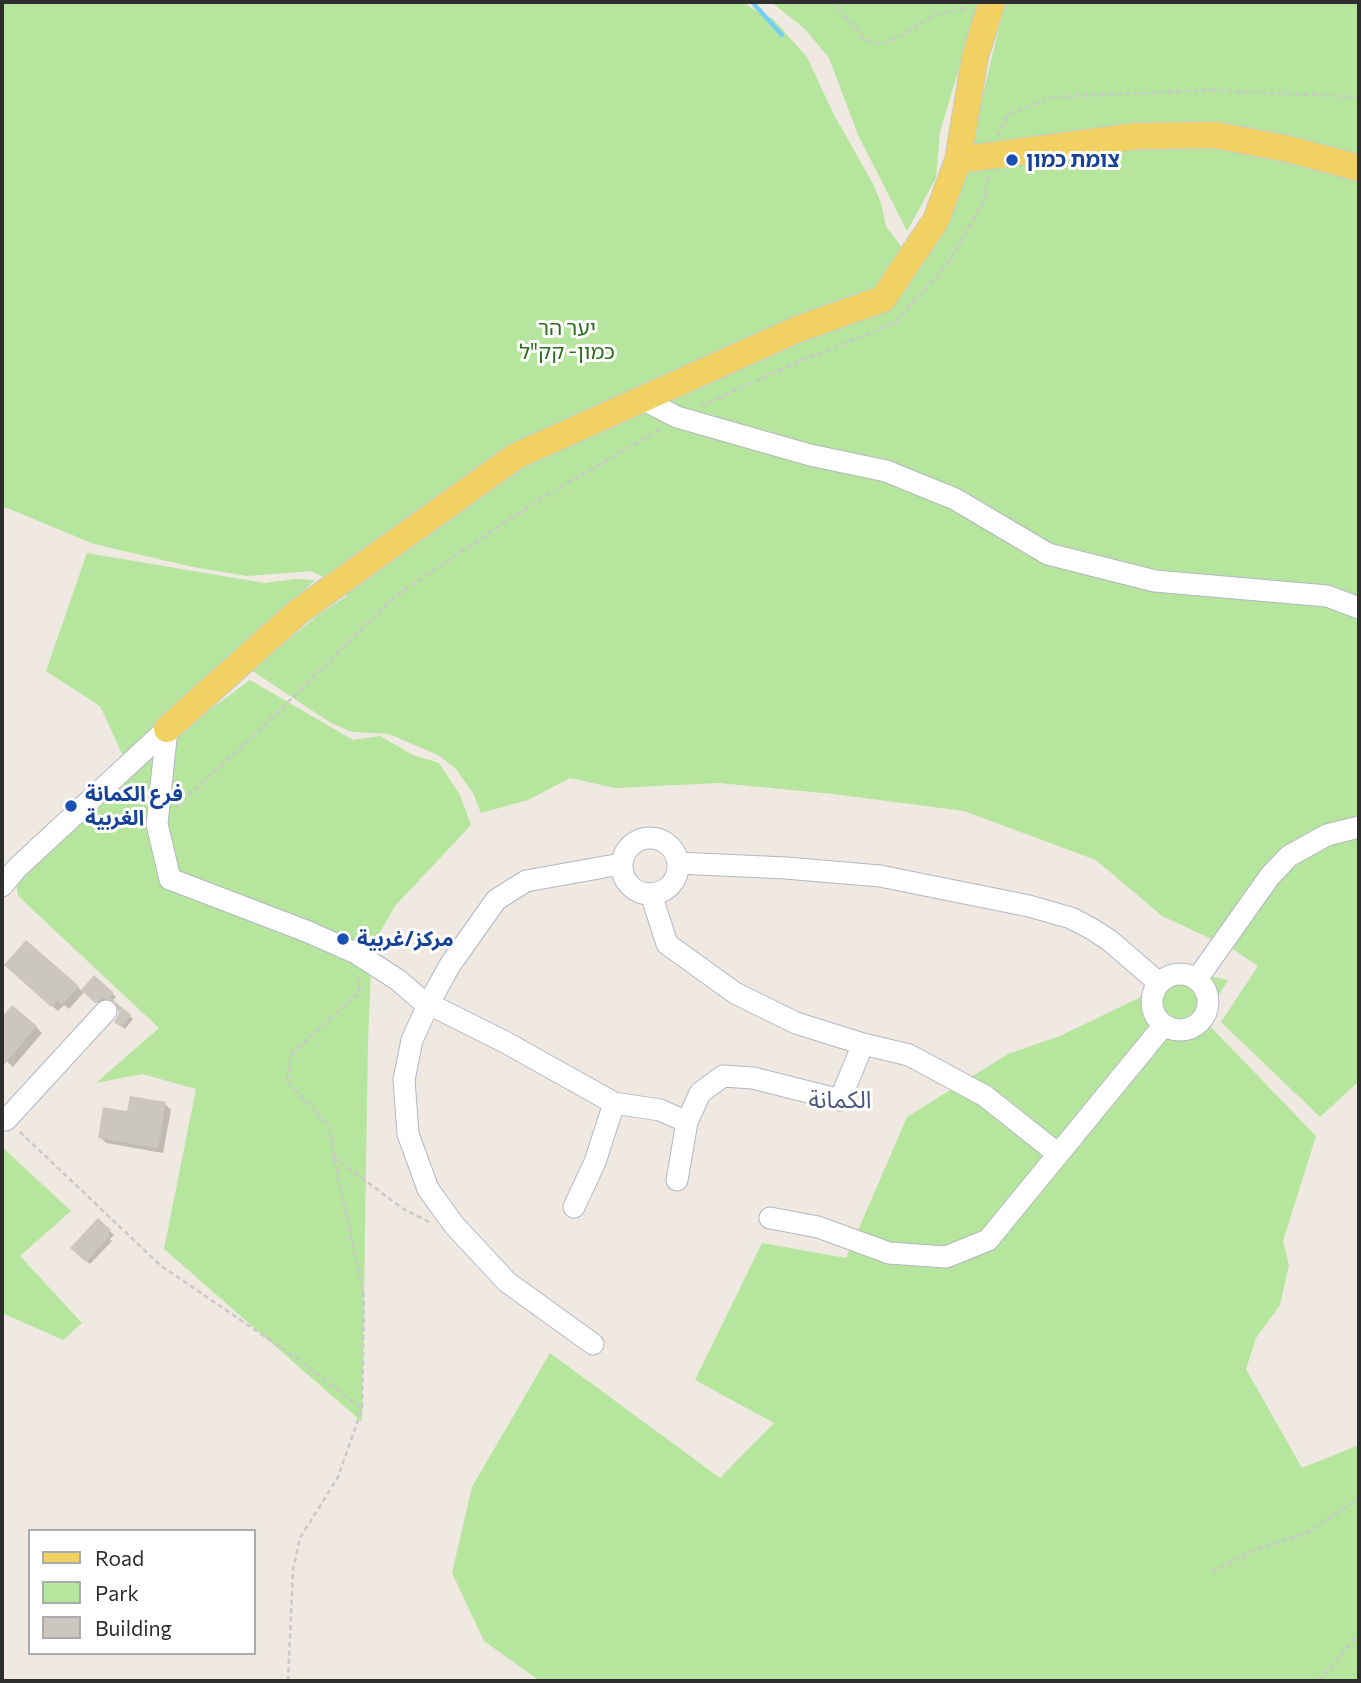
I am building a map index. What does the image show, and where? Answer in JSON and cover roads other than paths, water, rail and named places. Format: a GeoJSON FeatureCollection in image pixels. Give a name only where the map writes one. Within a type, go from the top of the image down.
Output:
{"type":"FeatureCollection","features":[{"type":"Feature","properties":{"kind":"main road"},"geometry":{"type":"LineString","coordinates":[[167,729],[298,612],[516,456],[798,329],[883,299],[936,220],[958,160],[975,57],[991,4]]}},
{"type":"Feature","properties":{"kind":"main road"},"geometry":{"type":"LineString","coordinates":[[958,160],[1137,136],[1215,135],[1288,149],[1359,168]]}},
{"type":"Feature","properties":{"kind":"street"},"geometry":{"type":"LineString","coordinates":[[642,400],[677,417],[810,455],[886,471],[955,499],[1048,554],[1155,581],[1327,596],[1359,608]]}},
{"type":"Feature","properties":{"kind":"street"},"geometry":{"type":"LineString","coordinates":[[167,729],[157,824],[170,879],[356,953],[429,1003],[614,1103],[660,1110],[687,1122]]}},
{"type":"Feature","properties":{"kind":"street"},"geometry":{"type":"LineString","coordinates":[[2,886],[17,867],[167,729]]}},
{"type":"Feature","properties":{"kind":"street"},"geometry":{"type":"LineString","coordinates":[[1197,979],[1270,876],[1289,856],[1327,835],[1359,827]]}},
{"type":"Feature","properties":{"kind":"street"},"geometry":{"type":"LineString","coordinates":[[645,838],[654,838],[670,846],[678,863],[674,880],[668,887],[652,894],[634,889],[627,883],[621,864],[628,847],[645,838]]}},
{"type":"Feature","properties":{"kind":"street"},"geometry":{"type":"LineString","coordinates":[[678,863],[880,876],[1029,906],[1071,918],[1092,929],[1109,940],[1159,983]]}},
{"type":"Feature","properties":{"kind":"street"},"geometry":{"type":"LineString","coordinates":[[593,1343],[507,1282],[454,1225],[428,1189],[408,1134],[404,1080],[412,1040],[429,1003],[450,965],[496,900],[526,881],[621,864]]}},
{"type":"Feature","properties":{"kind":"street"},"geometry":{"type":"LineString","coordinates":[[652,894],[667,943],[726,986],[796,1023],[909,1055],[985,1096],[1058,1154]]}},
{"type":"Feature","properties":{"kind":"street"},"geometry":{"type":"LineString","coordinates":[[1175,974],[1185,974],[1197,979],[1209,998],[1205,1016],[1191,1028],[1173,1029],[1164,1025],[1153,1010],[1152,1001],[1159,983],[1175,974]]}},
{"type":"Feature","properties":{"kind":"street"},"geometry":{"type":"LineString","coordinates":[[6,1120],[106,1010]]}},
{"type":"Feature","properties":{"kind":"street"},"geometry":{"type":"LineString","coordinates":[[770,1218],[818,1227],[889,1253],[946,1257],[988,1240],[1164,1025]]}},
{"type":"Feature","properties":{"kind":"street"},"geometry":{"type":"LineString","coordinates":[[677,1180],[687,1122],[700,1093],[723,1076],[753,1078],[840,1100],[863,1044]]}},
{"type":"Feature","properties":{"kind":"street"},"geometry":{"type":"LineString","coordinates":[[574,1207],[595,1162],[614,1103]]}},
{"type":"Feature","properties":{"kind":"waterway"},"geometry":{"type":"LineString","coordinates":[[752,2],[782,35]]}},
{"type":"Feature","properties":{"kind":"place","name":"צומת כמון"},"geometry":{"type":"Point","coordinates":[1012,160]}},
{"type":"Feature","properties":{"kind":"place","name":"فرع الكمانة الغربية"},"geometry":{"type":"Point","coordinates":[71,806]}},
{"type":"Feature","properties":{"kind":"place","name":"مركز/غربية"},"geometry":{"type":"Point","coordinates":[343,939]}},
{"type":"Feature","properties":{"kind":"district","name":"الكمانة"},"geometry":{"type":"Point","coordinates":[840,1100]}},
{"type":"Feature","properties":{"kind":"park label","name":"יער הר כמון- קק\"ל"},"geometry":{"type":"Point","coordinates":[567,340]}}]}
